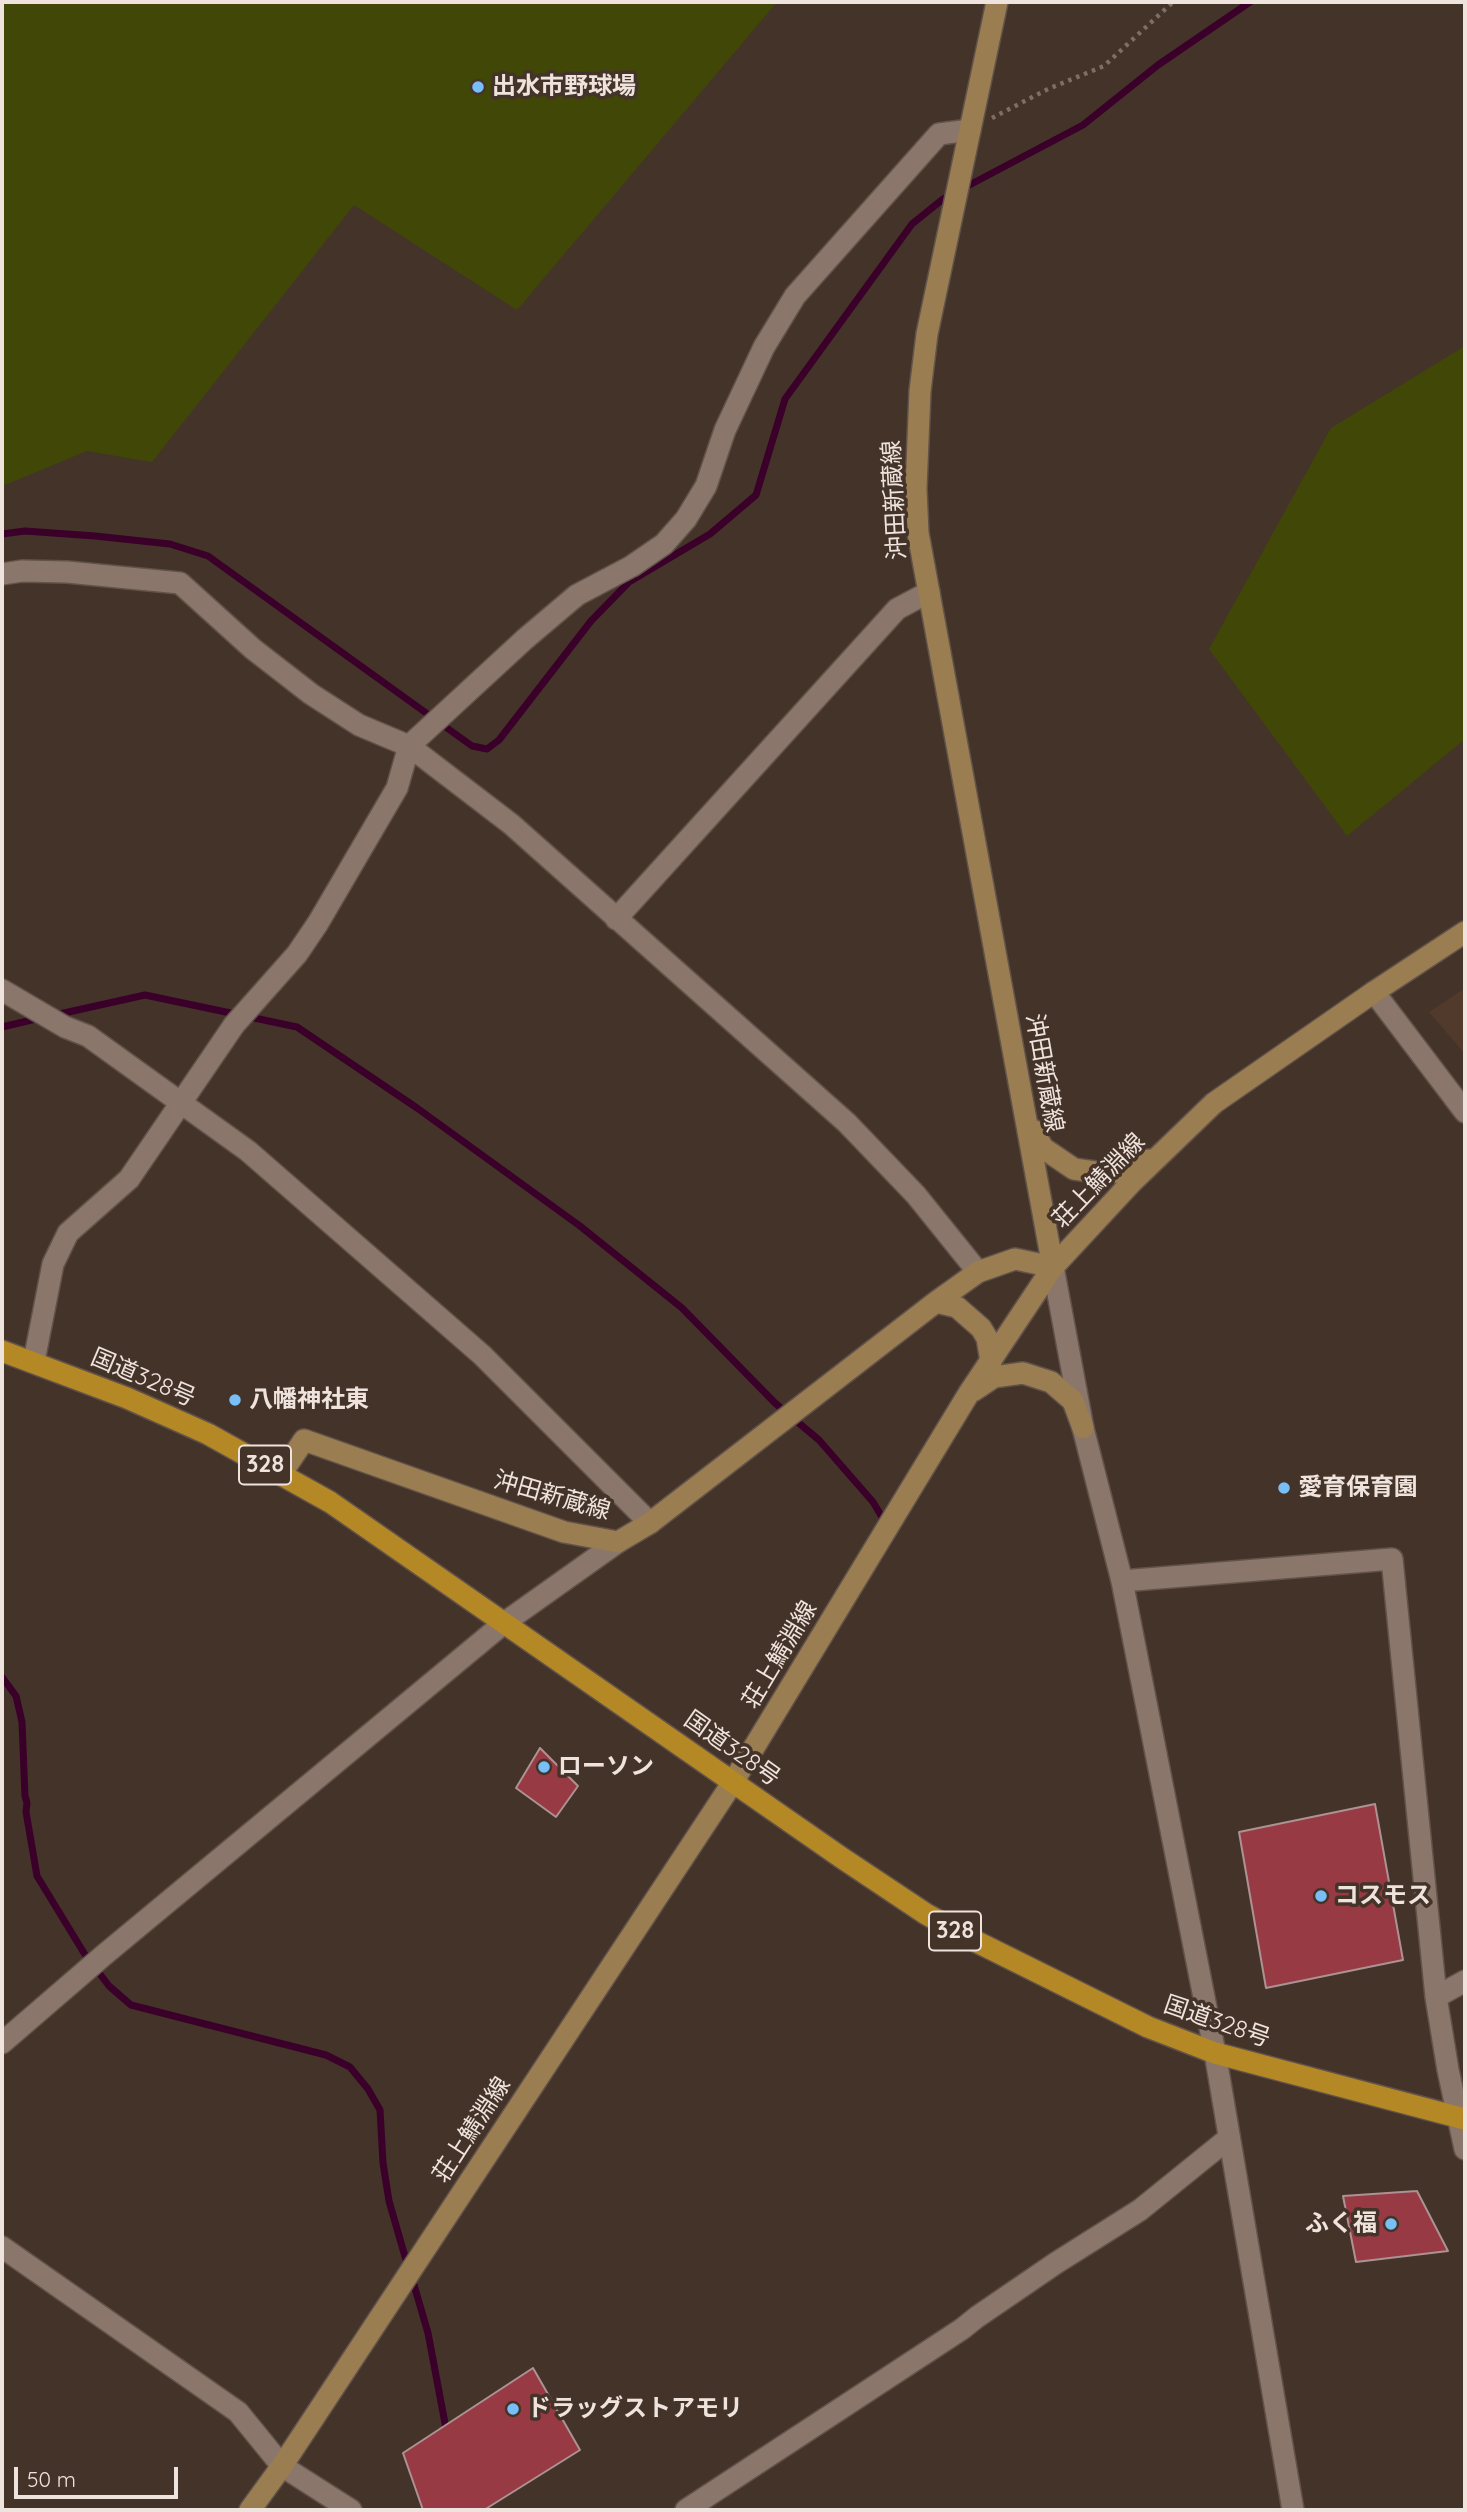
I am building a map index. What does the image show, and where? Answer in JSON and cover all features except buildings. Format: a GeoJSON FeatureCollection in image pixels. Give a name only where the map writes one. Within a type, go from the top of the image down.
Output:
{"type":"FeatureCollection","features":[{"type":"Feature","properties":{"kind":"highway","name":"国道328号"},"geometry":{"type":"LineString","coordinates":[[2,1351],[127,1398],[208,1434],[330,1502],[936,1920],[1148,2027],[1214,2053],[1463,2119]]}},
{"type":"Feature","properties":{"kind":"main road","name":"沖田新蔵線"},"geometry":{"type":"LineString","coordinates":[[281,1474],[304,1440],[564,1532],[618,1542],[650,1523],[978,1272],[1015,1259],[1054,1267],[918,533],[920,391],[927,334],[997,2]]}},
{"type":"Feature","properties":{"kind":"main road","name":"荘上鯖淵線"},"geometry":{"type":"LineString","coordinates":[[250,2510],[282,2466],[733,1782],[969,1394],[1054,1267],[1131,1183],[1214,1103],[1465,932]]}},
{"type":"Feature","properties":{"kind":"main road"},"geometry":{"type":"LineString","coordinates":[[1026,1116],[1043,1148],[1074,1169],[1109,1174],[1158,1157]]}},
{"type":"Feature","properties":{"kind":"main road"},"geometry":{"type":"LineString","coordinates":[[936,1302],[957,1307],[981,1328],[987,1338],[990,1362]]}},
{"type":"Feature","properties":{"kind":"main road"},"geometry":{"type":"LineString","coordinates":[[969,1394],[994,1377],[1023,1373],[1051,1382],[1073,1401],[1083,1428]]}},
{"type":"Feature","properties":{"kind":"street"},"geometry":{"type":"LineString","coordinates":[[34,1361],[53,1264],[68,1233],[129,1179],[234,1025],[297,954],[397,788],[409,747],[515,648],[577,595],[632,566],[664,544],[686,519],[706,486],[725,430],[758,359],[795,296],[939,134],[970,130]]}},
{"type":"Feature","properties":{"kind":"street"},"geometry":{"type":"LineString","coordinates":[[2,574],[22,571],[67,572],[180,583],[253,649],[311,694],[359,725],[409,747],[511,824],[847,1123],[916,1195],[978,1272]]}},
{"type":"Feature","properties":{"kind":"street"},"geometry":{"type":"LineString","coordinates":[[616,919],[897,609],[929,592]]}},
{"type":"Feature","properties":{"kind":"street"},"geometry":{"type":"LineString","coordinates":[[2,990],[65,1027],[88,1036],[248,1151],[472,1346],[650,1523]]}},
{"type":"Feature","properties":{"kind":"street"},"geometry":{"type":"LineString","coordinates":[[1374,992],[1465,1112]]}},
{"type":"Feature","properties":{"kind":"street"},"geometry":{"type":"LineString","coordinates":[[1054,1267],[1083,1428],[1122,1581],[1214,2053],[1293,2510]]}},
{"type":"Feature","properties":{"kind":"street"},"geometry":{"type":"LineString","coordinates":[[2,2043],[504,1623],[618,1542]]}},
{"type":"Feature","properties":{"kind":"street"},"geometry":{"type":"LineString","coordinates":[[1122,1581],[1392,1559],[1436,1997],[1457,2072],[1465,2149]]}},
{"type":"Feature","properties":{"kind":"street"},"geometry":{"type":"LineString","coordinates":[[1436,1997],[1465,1981]]}},
{"type":"Feature","properties":{"kind":"street"},"geometry":{"type":"LineString","coordinates":[[686,2510],[1140,2210],[1229,2138]]}},
{"type":"Feature","properties":{"kind":"street"},"geometry":{"type":"LineString","coordinates":[[2,2247],[238,2412],[282,2466],[351,2510]]}},
{"type":"Feature","properties":{"kind":"path"},"geometry":{"type":"LineString","coordinates":[[970,130],[1048,89],[1104,66],[1173,2]]}},
{"type":"Feature","properties":{"kind":"shaded area"},"geometry":{"type":"Polygon","coordinates":[[[1465,988],[1465,1054],[1429,1012],[1465,988]]]}},
{"type":"Feature","properties":{"kind":"green space"},"geometry":{"type":"Polygon","coordinates":[[[2,2],[777,2],[517,310],[354,205],[152,462],[87,451],[2,486],[2,2]]]}},
{"type":"Feature","properties":{"kind":"green space"},"geometry":{"type":"Polygon","coordinates":[[[1465,346],[1465,739],[1347,836],[1209,649],[1331,428],[1465,346]]]}},
{"type":"Feature","properties":{"kind":"waterway"},"geometry":{"type":"LineString","coordinates":[[2,534],[25,531],[170,544],[208,556],[472,746],[487,749],[499,740],[591,621],[629,582],[710,534],[756,495],[785,399],[912,224],[943,199],[1083,125],[1158,65],[1250,2]]}},
{"type":"Feature","properties":{"kind":"waterway"},"geometry":{"type":"LineString","coordinates":[[55,1015],[145,995],[297,1027],[417,1108],[580,1226],[682,1308],[775,1403],[819,1440],[873,1502],[885,1522]]}},
{"type":"Feature","properties":{"kind":"waterway"},"geometry":{"type":"LineString","coordinates":[[2,1027],[40,1018]]}},
{"type":"Feature","properties":{"kind":"waterway"},"geometry":{"type":"LineString","coordinates":[[2,1677],[16,1696],[22,1722],[26,1812],[37,1876],[84,1953],[109,1986],[131,2005],[326,2055],[350,2067],[368,2089],[380,2110],[383,2163],[389,2201],[408,2267]]}},
{"type":"Feature","properties":{"kind":"waterway"},"geometry":{"type":"LineString","coordinates":[[412,2278],[428,2333],[447,2434]]}},
{"type":"Feature","properties":{"kind":"place","name":"出水市野球場"},"geometry":{"type":"Point","coordinates":[478,87]}},
{"type":"Feature","properties":{"kind":"place","name":"八幡神社東"},"geometry":{"type":"Point","coordinates":[235,1400]}},
{"type":"Feature","properties":{"kind":"place","name":"愛育保育園"},"geometry":{"type":"Point","coordinates":[1284,1488]}},
{"type":"Feature","properties":{"kind":"place","name":"ローソン"},"geometry":{"type":"Point","coordinates":[544,1767]}},
{"type":"Feature","properties":{"kind":"place","name":"コスモス"},"geometry":{"type":"Point","coordinates":[1321,1896]}},
{"type":"Feature","properties":{"kind":"place","name":"ふく福"},"geometry":{"type":"Point","coordinates":[1391,2224]}},
{"type":"Feature","properties":{"kind":"place","name":"ドラッグストアモリ"},"geometry":{"type":"Point","coordinates":[513,2409]}}]}
